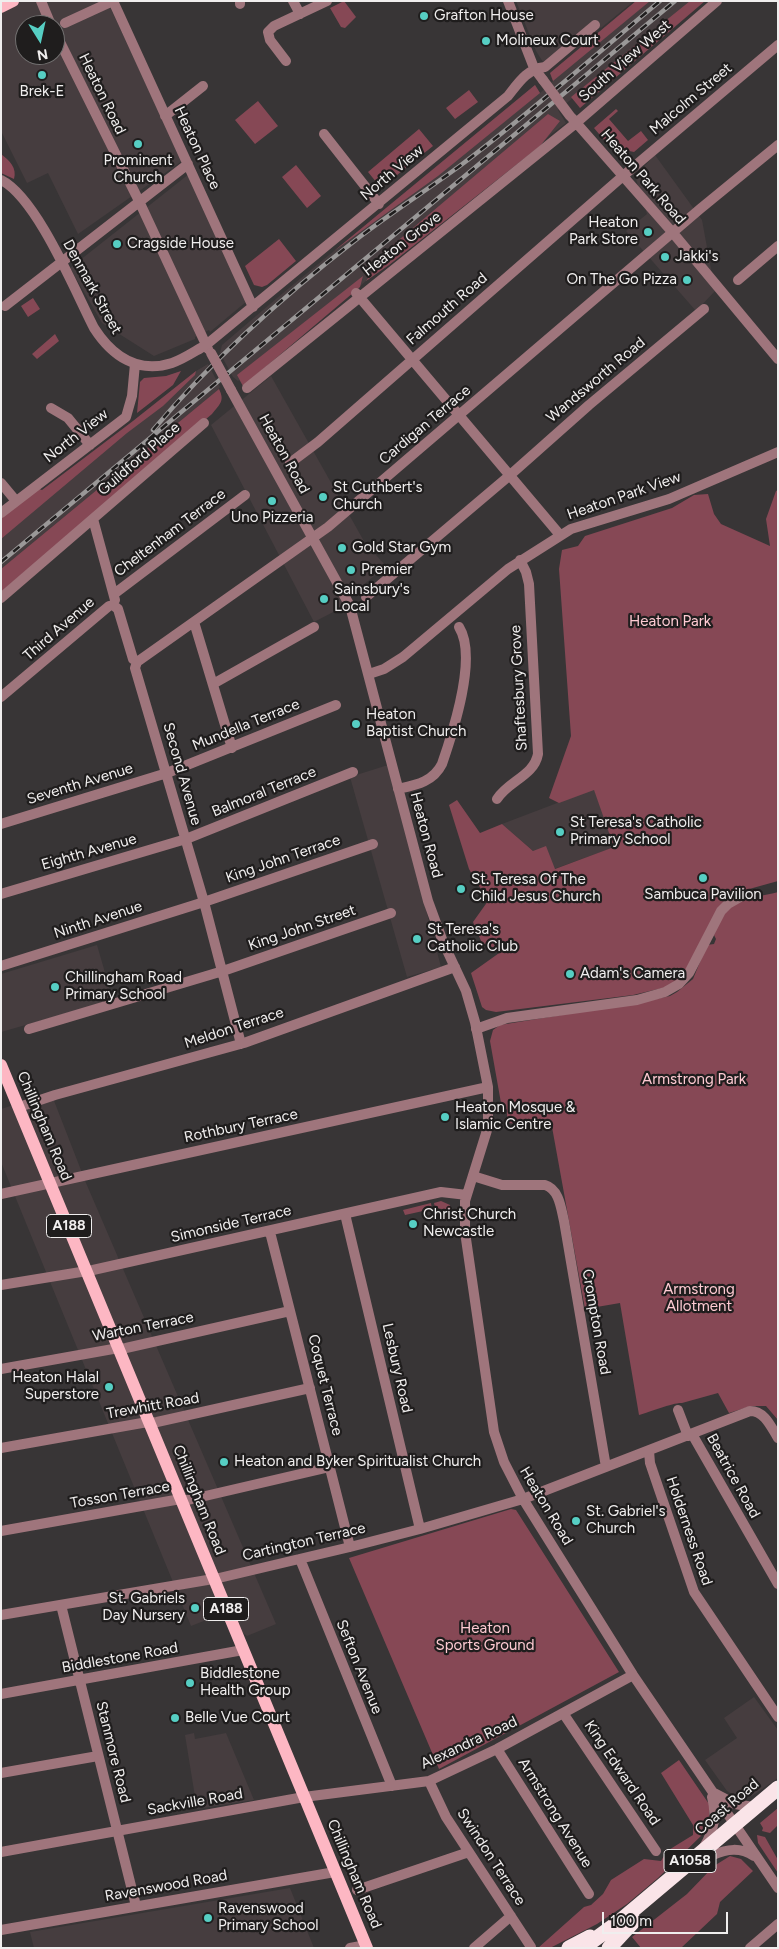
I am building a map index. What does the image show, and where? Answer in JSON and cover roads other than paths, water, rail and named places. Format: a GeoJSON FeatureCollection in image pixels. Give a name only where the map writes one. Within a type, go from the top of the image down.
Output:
{"type":"FeatureCollection","features":[{"type":"Feature","properties":{"kind":"highway","name":"Coast Road"},"geometry":{"type":"LineString","coordinates":[[736,1828],[753,1808],[778,1788]]}},
{"type":"Feature","properties":{"kind":"highway","name":"Coast Road"},"geometry":{"type":"LineString","coordinates":[[600,1948],[627,1921],[736,1828],[778,1801]]}},
{"type":"Feature","properties":{"kind":"highway","name":"Coast Road"},"geometry":{"type":"LineString","coordinates":[[584,1948],[627,1921]]}},
{"type":"Feature","properties":{"kind":"highway"},"geometry":{"type":"LineString","coordinates":[[568,1948],[627,1921]]}},
{"type":"Feature","properties":{"kind":"highway"},"geometry":{"type":"LineString","coordinates":[[609,1948],[627,1921]]}},
{"type":"Feature","properties":{"kind":"main road"},"geometry":{"type":"LineString","coordinates":[[1,7],[13,1]]}},
{"type":"Feature","properties":{"kind":"main road","name":"Chillingham Road"},"geometry":{"type":"LineString","coordinates":[[1,1065],[366,1946]]}},
{"type":"Feature","properties":{"kind":"street"},"geometry":{"type":"LineString","coordinates":[[41,1],[47,15]]}},
{"type":"Feature","properties":{"kind":"street","name":"Heaton Place"},"geometry":{"type":"LineString","coordinates":[[65,23],[113,1],[253,307]]}},
{"type":"Feature","properties":{"kind":"street"},"geometry":{"type":"LineString","coordinates":[[294,1],[300,14]]}},
{"type":"Feature","properties":{"kind":"street"},"geometry":{"type":"LineString","coordinates":[[286,61],[270,40],[268,32],[274,26],[327,1]]}},
{"type":"Feature","properties":{"kind":"street","name":"Heaton Park Road"},"geometry":{"type":"LineString","coordinates":[[508,1],[534,68],[573,120],[776,352]]}},
{"type":"Feature","properties":{"kind":"street","name":"South View West"},"geometry":{"type":"LineString","coordinates":[[573,120],[717,1]]}},
{"type":"Feature","properties":{"kind":"street","name":"North View"},"geometry":{"type":"LineString","coordinates":[[209,349],[253,307],[508,96],[523,77],[534,68],[545,67],[594,24]]}},
{"type":"Feature","properties":{"kind":"street","name":"Malcolm Street"},"geometry":{"type":"LineString","coordinates":[[623,176],[778,45]]}},
{"type":"Feature","properties":{"kind":"street","name":"Heaton Road"},"geometry":{"type":"LineString","coordinates":[[65,52],[209,349],[350,606],[428,900],[443,942],[466,991],[488,1087],[488,1127],[464,1206],[465,1232],[490,1412],[498,1447],[509,1474],[523,1499],[633,1675],[778,1888]]}},
{"type":"Feature","properties":{"kind":"street"},"geometry":{"type":"LineString","coordinates":[[166,116],[203,86]]}},
{"type":"Feature","properties":{"kind":"street","name":"Heaton Grove"},"geometry":{"type":"LineString","coordinates":[[247,388],[357,294],[573,120]]}},
{"type":"Feature","properties":{"kind":"street"},"geometry":{"type":"LineString","coordinates":[[324,134],[379,204]]}},
{"type":"Feature","properties":{"kind":"street","name":"Cardigan Terrace"},"geometry":{"type":"LineString","coordinates":[[137,662],[313,538],[460,416],[778,145]]}},
{"type":"Feature","properties":{"kind":"street"},"geometry":{"type":"LineString","coordinates":[[5,306],[188,164]]}},
{"type":"Feature","properties":{"kind":"street","name":"Falmouth Road"},"geometry":{"type":"LineString","coordinates":[[290,463],[318,442],[623,176]]}},
{"type":"Feature","properties":{"kind":"street","name":"Denmark Street"},"geometry":{"type":"LineString","coordinates":[[1,180],[24,200],[44,230],[94,328],[103,342],[116,354],[135,364],[154,366],[173,363],[209,349]]}},
{"type":"Feature","properties":{"kind":"street"},"geometry":{"type":"LineString","coordinates":[[738,280],[778,246]]}},
{"type":"Feature","properties":{"kind":"street"},"geometry":{"type":"LineString","coordinates":[[357,294],[560,535]]}},
{"type":"Feature","properties":{"kind":"street","name":"Wandsworth Road"},"geometry":{"type":"LineString","coordinates":[[366,597],[509,476],[576,416],[704,309]]}},
{"type":"Feature","properties":{"kind":"street","name":"North View"},"geometry":{"type":"LineString","coordinates":[[1,513],[126,416],[132,396],[135,364]]}},
{"type":"Feature","properties":{"kind":"street"},"geometry":{"type":"LineString","coordinates":[[51,408],[68,418],[90,445]]}},
{"type":"Feature","properties":{"kind":"street","name":"Guildford Place"},"geometry":{"type":"LineString","coordinates":[[1,598],[204,422]]}},
{"type":"Feature","properties":{"kind":"street","name":"Heaton Park View"},"geometry":{"type":"LineString","coordinates":[[369,674],[384,669],[403,658],[492,581],[520,560],[560,535],[583,524],[669,499],[778,452]]}},
{"type":"Feature","properties":{"kind":"street"},"geometry":{"type":"LineString","coordinates":[[1,483],[16,501]]}},
{"type":"Feature","properties":{"kind":"street","name":"Cheltenham Terrace"},"geometry":{"type":"LineString","coordinates":[[114,600],[245,495]]}},
{"type":"Feature","properties":{"kind":"street","name":"Second Avenue"},"geometry":{"type":"LineString","coordinates":[[93,519],[114,600],[133,659],[137,662],[135,668],[204,902],[241,1044]]}},
{"type":"Feature","properties":{"kind":"street","name":"Shaftesbury Grove"},"geometry":{"type":"LineString","coordinates":[[496,799],[504,790],[530,770],[536,763],[538,754],[529,584],[520,560]]}},
{"type":"Feature","properties":{"kind":"street","name":"Third Avenue"},"geometry":{"type":"LineString","coordinates":[[1,697],[114,600]]}},
{"type":"Feature","properties":{"kind":"street"},"geometry":{"type":"LineString","coordinates":[[194,622],[232,748]]}},
{"type":"Feature","properties":{"kind":"street"},"geometry":{"type":"LineString","coordinates":[[213,684],[314,627]]}},
{"type":"Feature","properties":{"kind":"street"},"geometry":{"type":"LineString","coordinates":[[398,789],[426,782],[437,773],[442,764],[466,679],[465,643],[463,633],[459,627]]}},
{"type":"Feature","properties":{"kind":"street","name":"Mundella Terrace"},"geometry":{"type":"LineString","coordinates":[[167,773],[336,705]]}},
{"type":"Feature","properties":{"kind":"street","name":"Balmoral Terrace"},"geometry":{"type":"LineString","coordinates":[[186,839],[353,772]]}},
{"type":"Feature","properties":{"kind":"street","name":"Seventh Avenue"},"geometry":{"type":"LineString","coordinates":[[1,824],[167,773]]}},
{"type":"Feature","properties":{"kind":"street","name":"Eighth Avenue"},"geometry":{"type":"LineString","coordinates":[[1,894],[186,839]]}},
{"type":"Feature","properties":{"kind":"street","name":"King John Terrace"},"geometry":{"type":"LineString","coordinates":[[204,902],[373,844]]}},
{"type":"Feature","properties":{"kind":"street"},"geometry":{"type":"LineString","coordinates":[[476,1029],[507,1018],[644,999],[674,988],[689,972],[721,912],[728,904],[742,896]]}},
{"type":"Feature","properties":{"kind":"street","name":"Ninth Avenue"},"geometry":{"type":"LineString","coordinates":[[1,966],[204,902]]}},
{"type":"Feature","properties":{"kind":"street","name":"King John Street"},"geometry":{"type":"LineString","coordinates":[[29,1029],[223,971],[391,913]]}},
{"type":"Feature","properties":{"kind":"street","name":"Meldon Terrace"},"geometry":{"type":"LineString","coordinates":[[19,1107],[55,1095],[241,1044],[455,967]]}},
{"type":"Feature","properties":{"kind":"street","name":"Rothbury Terrace"},"geometry":{"type":"LineString","coordinates":[[1,1194],[488,1087]]}},
{"type":"Feature","properties":{"kind":"street","name":"Crompton Road"},"geometry":{"type":"LineString","coordinates":[[473,1176],[498,1185],[548,1186],[558,1198],[564,1221],[606,1467]]}},
{"type":"Feature","properties":{"kind":"street","name":"Simonside Terrace"},"geometry":{"type":"LineString","coordinates":[[1,1285],[87,1270],[442,1192],[467,1195]]}},
{"type":"Feature","properties":{"kind":"street","name":"Lesbury Road"},"geometry":{"type":"LineString","coordinates":[[345,1214],[420,1528]]}},
{"type":"Feature","properties":{"kind":"street","name":"Coquet Terrace"},"geometry":{"type":"LineString","coordinates":[[269,1231],[350,1547]]}},
{"type":"Feature","properties":{"kind":"street","name":"Warton Terrace"},"geometry":{"type":"LineString","coordinates":[[1,1369],[120,1349],[290,1310]]}},
{"type":"Feature","properties":{"kind":"street","name":"Trewhitt Road"},"geometry":{"type":"LineString","coordinates":[[1,1448],[149,1423],[310,1388]]}},
{"type":"Feature","properties":{"kind":"street","name":"Beatrice Road"},"geometry":{"type":"LineString","coordinates":[[678,1410],[690,1435],[778,1584]]}},
{"type":"Feature","properties":{"kind":"street","name":"Cartington Terrace"},"geometry":{"type":"LineString","coordinates":[[1,1615],[213,1579],[350,1547],[420,1528],[523,1499],[750,1411],[760,1412],[778,1438]]}},
{"type":"Feature","properties":{"kind":"street","name":"Holderness Road"},"geometry":{"type":"LineString","coordinates":[[649,1451],[650,1462],[694,1592],[778,1717]]}},
{"type":"Feature","properties":{"kind":"street","name":"Tosson Terrace"},"geometry":{"type":"LineString","coordinates":[[1,1531],[181,1500],[330,1467]]}},
{"type":"Feature","properties":{"kind":"street","name":"Sefton Avenue"},"geometry":{"type":"LineString","coordinates":[[300,1559],[392,1786]]}},
{"type":"Feature","properties":{"kind":"street","name":"Stanmore Road"},"geometry":{"type":"LineString","coordinates":[[61,1605],[136,1906]]}},
{"type":"Feature","properties":{"kind":"street","name":"Biddlestone Road"},"geometry":{"type":"LineString","coordinates":[[1,1694],[243,1650]]}},
{"type":"Feature","properties":{"kind":"street","name":"Alexandra Road"},"geometry":{"type":"LineString","coordinates":[[304,1797],[429,1781],[497,1748],[633,1675]]}},
{"type":"Feature","properties":{"kind":"street","name":"King Edward Road"},"geometry":{"type":"LineString","coordinates":[[563,1713],[656,1851]]}},
{"type":"Feature","properties":{"kind":"street","name":"Armstrong Avenue"},"geometry":{"type":"LineString","coordinates":[[497,1748],[589,1894]]}},
{"type":"Feature","properties":{"kind":"street"},"geometry":{"type":"LineString","coordinates":[[1,1773],[98,1756]]}},
{"type":"Feature","properties":{"kind":"street","name":"Swindon Terrace"},"geometry":{"type":"LineString","coordinates":[[429,1781],[446,1817],[531,1947]]}},
{"type":"Feature","properties":{"kind":"street"},"geometry":{"type":"LineString","coordinates":[[711,1791],[715,1818],[708,1852],[735,1849],[757,1858]]}},
{"type":"Feature","properties":{"kind":"street","name":"Heaton Road"},"geometry":{"type":"LineString","coordinates":[[711,1791],[735,1804],[753,1808]]}},
{"type":"Feature","properties":{"kind":"street","name":"Sackville Road"},"geometry":{"type":"LineString","coordinates":[[1,1852],[304,1797]]}},
{"type":"Feature","properties":{"kind":"street"},"geometry":{"type":"LineString","coordinates":[[357,1890],[469,1852]]}},
{"type":"Feature","properties":{"kind":"street","name":"Ravenswood Road"},"geometry":{"type":"LineString","coordinates":[[1,1930],[335,1872]]}},
{"type":"Feature","properties":{"kind":"street"},"geometry":{"type":"LineString","coordinates":[[474,1948],[511,1916]]}},
{"type":"Feature","properties":{"kind":"street"},"geometry":{"type":"LineString","coordinates":[[750,1948],[778,1924]]}},
{"type":"Feature","properties":{"kind":"street"},"geometry":{"type":"LineString","coordinates":[[350,1948],[366,1946]]}},
{"type":"Feature","properties":{"kind":"railway"},"geometry":{"type":"LineString","coordinates":[[153,430],[224,353],[302,283],[370,229],[487,145],[660,1]]}},
{"type":"Feature","properties":{"kind":"railway"},"geometry":{"type":"LineString","coordinates":[[1,562],[675,1]]}},
{"type":"Feature","properties":{"kind":"place","name":"Grafton House"},"geometry":{"type":"Point","coordinates":[424,16]}},
{"type":"Feature","properties":{"kind":"place","name":"Molineux Court"},"geometry":{"type":"Point","coordinates":[486,41]}},
{"type":"Feature","properties":{"kind":"place","name":"Brek-E"},"geometry":{"type":"Point","coordinates":[42,75]}},
{"type":"Feature","properties":{"kind":"place","name":"Prominent Church"},"geometry":{"type":"Point","coordinates":[138,144]}},
{"type":"Feature","properties":{"kind":"place","name":"Heaton Park Store"},"geometry":{"type":"Point","coordinates":[648,232]}},
{"type":"Feature","properties":{"kind":"place","name":"Cragside House"},"geometry":{"type":"Point","coordinates":[117,244]}},
{"type":"Feature","properties":{"kind":"place","name":"Jakki's"},"geometry":{"type":"Point","coordinates":[665,257]}},
{"type":"Feature","properties":{"kind":"place","name":"On The Go Pizza"},"geometry":{"type":"Point","coordinates":[687,280]}},
{"type":"Feature","properties":{"kind":"place","name":"St Cuthbert's Church"},"geometry":{"type":"Point","coordinates":[323,497]}},
{"type":"Feature","properties":{"kind":"place","name":"Uno Pizzeria"},"geometry":{"type":"Point","coordinates":[272,501]}},
{"type":"Feature","properties":{"kind":"place","name":"Gold Star Gym"},"geometry":{"type":"Point","coordinates":[342,548]}},
{"type":"Feature","properties":{"kind":"place","name":"Premier"},"geometry":{"type":"Point","coordinates":[351,570]}},
{"type":"Feature","properties":{"kind":"place","name":"Sainsbury's Local"},"geometry":{"type":"Point","coordinates":[324,599]}},
{"type":"Feature","properties":{"kind":"place","name":"Heaton Baptist Church"},"geometry":{"type":"Point","coordinates":[356,724]}},
{"type":"Feature","properties":{"kind":"place","name":"St Teresa's Catholic Primary School"},"geometry":{"type":"Point","coordinates":[560,832]}},
{"type":"Feature","properties":{"kind":"place","name":"Sambuca Pavilion"},"geometry":{"type":"Point","coordinates":[703,878]}},
{"type":"Feature","properties":{"kind":"place","name":"St. Teresa Of The Child Jesus Church"},"geometry":{"type":"Point","coordinates":[461,889]}},
{"type":"Feature","properties":{"kind":"place","name":"St Teresa's Catholic Club"},"geometry":{"type":"Point","coordinates":[417,939]}},
{"type":"Feature","properties":{"kind":"place","name":"Adam's Camera"},"geometry":{"type":"Point","coordinates":[570,974]}},
{"type":"Feature","properties":{"kind":"place","name":"Chillingham Road Primary School"},"geometry":{"type":"Point","coordinates":[55,987]}},
{"type":"Feature","properties":{"kind":"place","name":"Heaton Mosque & Islamic Centre"},"geometry":{"type":"Point","coordinates":[445,1117]}},
{"type":"Feature","properties":{"kind":"place","name":"Christ Church Newcastle"},"geometry":{"type":"Point","coordinates":[413,1224]}},
{"type":"Feature","properties":{"kind":"place","name":"Heaton Halal Superstore"},"geometry":{"type":"Point","coordinates":[109,1387]}},
{"type":"Feature","properties":{"kind":"place","name":"Heaton and Byker Spiritualist Church"},"geometry":{"type":"Point","coordinates":[224,1462]}},
{"type":"Feature","properties":{"kind":"place","name":"St. Gabriel's Church"},"geometry":{"type":"Point","coordinates":[576,1521]}},
{"type":"Feature","properties":{"kind":"place","name":"St. Gabriels Day Nursery"},"geometry":{"type":"Point","coordinates":[195,1608]}},
{"type":"Feature","properties":{"kind":"place","name":"Biddlestone Health Group"},"geometry":{"type":"Point","coordinates":[190,1683]}},
{"type":"Feature","properties":{"kind":"place","name":"Belle Vue Court"},"geometry":{"type":"Point","coordinates":[175,1718]}},
{"type":"Feature","properties":{"kind":"place","name":"Ravenswood Primary School"},"geometry":{"type":"Point","coordinates":[208,1918]}},
{"type":"Feature","properties":{"kind":"park label","name":"Heaton Park"},"geometry":{"type":"Point","coordinates":[670,622]}},
{"type":"Feature","properties":{"kind":"park label","name":"Armstrong Park"},"geometry":{"type":"Point","coordinates":[694,1080]}},
{"type":"Feature","properties":{"kind":"park label","name":"Armstrong Allotment"},"geometry":{"type":"Point","coordinates":[699,1298]}},
{"type":"Feature","properties":{"kind":"park label","name":"Heaton Sports Ground"},"geometry":{"type":"Point","coordinates":[485,1638]}}]}
